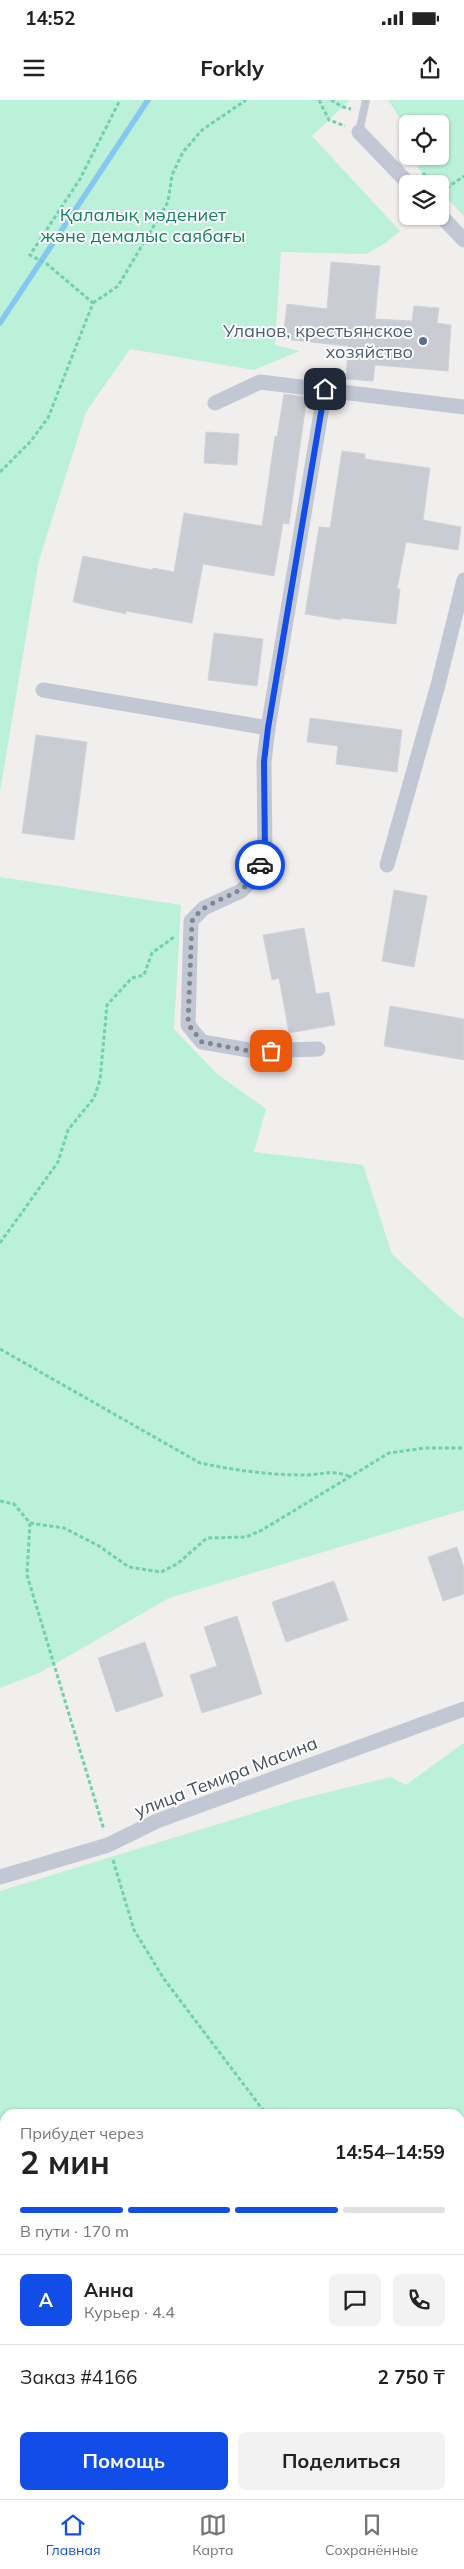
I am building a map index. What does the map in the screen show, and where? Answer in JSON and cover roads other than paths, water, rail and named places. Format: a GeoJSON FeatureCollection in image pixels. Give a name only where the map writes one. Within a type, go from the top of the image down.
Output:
{"type":"FeatureCollection","features":[{"type":"Feature","properties":{"kind":"street"},"geometry":{"type":"LineString","coordinates":[[359,132],[400,175]]}},
{"type":"Feature","properties":{"kind":"street"},"geometry":{"type":"LineString","coordinates":[[449,222],[462,232]]}},
{"type":"Feature","properties":{"kind":"street"},"geometry":{"type":"LineString","coordinates":[[215,403],[260,382],[464,407]]}},
{"type":"Feature","properties":{"kind":"street"},"geometry":{"type":"LineString","coordinates":[[318,1049],[255,1052],[202,1042],[188,1024],[192,921],[204,908],[241,891],[256,876],[265,852],[264,762],[268,728],[325,389]]}},
{"type":"Feature","properties":{"kind":"street"},"geometry":{"type":"LineString","coordinates":[[387,865],[438,685],[464,580]]}},
{"type":"Feature","properties":{"kind":"street"},"geometry":{"type":"LineString","coordinates":[[43,690],[268,728]]}},
{"type":"Feature","properties":{"kind":"street","name":"улица Темира Масина"},"geometry":{"type":"LineString","coordinates":[[0,1877],[108,1845],[156,1821],[464,1709]]}},
{"type":"Feature","properties":{"kind":"lane"},"geometry":{"type":"LineString","coordinates":[[359,132],[366,100]]}},
{"type":"Feature","properties":{"kind":"waterway"},"geometry":{"type":"LineString","coordinates":[[0,323],[148,100]]}},
{"type":"Feature","properties":{"kind":"place","name":"Уланов, крестьянское хозяйство"},"geometry":{"type":"Point","coordinates":[423,341]}},
{"type":"Feature","properties":{"kind":"park label","name":"Қалалық мәдениет және демалыс саябағы"},"geometry":{"type":"Point","coordinates":[143,225]}}]}
